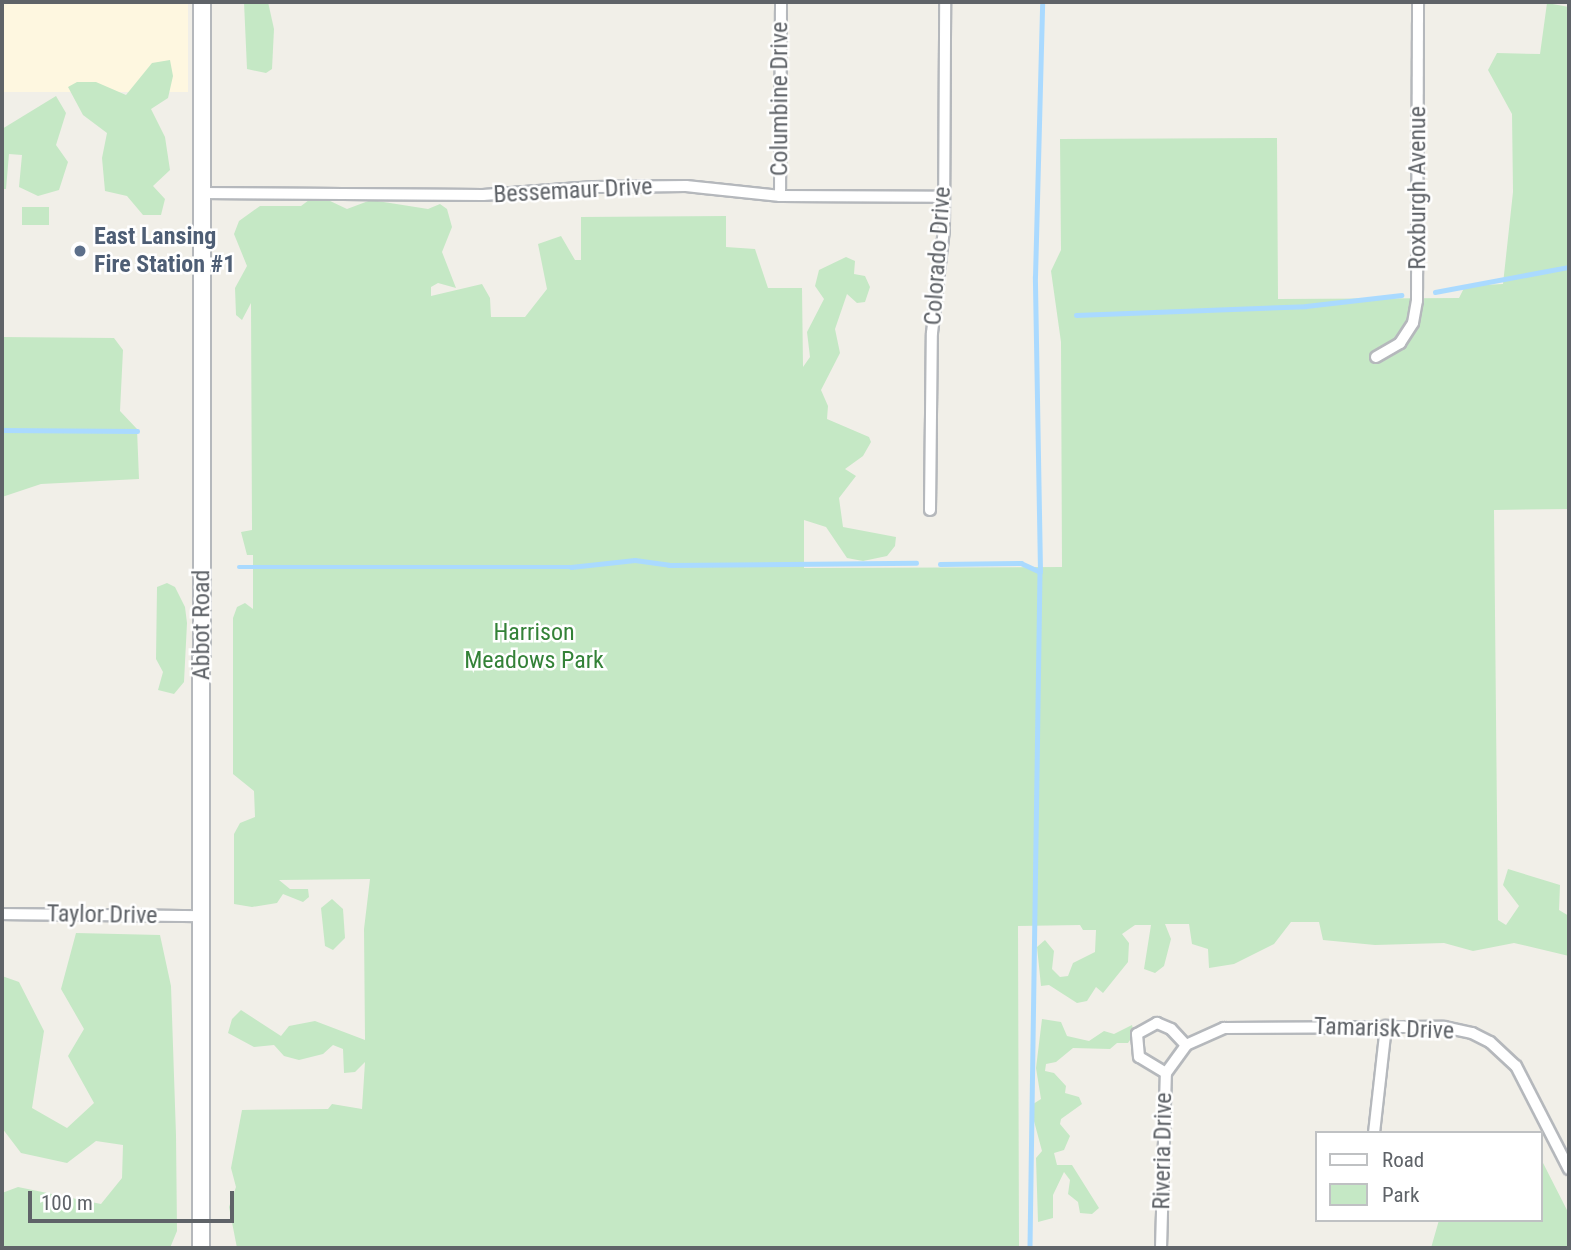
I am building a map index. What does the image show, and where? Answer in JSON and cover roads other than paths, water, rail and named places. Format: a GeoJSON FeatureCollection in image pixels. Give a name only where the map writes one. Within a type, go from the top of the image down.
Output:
{"type":"FeatureCollection","features":[{"type":"Feature","properties":{"kind":"main road","name":"Abbot Road"},"geometry":{"type":"LineString","coordinates":[[201,1248],[202,2]]}},
{"type":"Feature","properties":{"kind":"street","name":"Columbine Drive"},"geometry":{"type":"LineString","coordinates":[[780,196],[781,2]]}},
{"type":"Feature","properties":{"kind":"street","name":"Colorado Drive"},"geometry":{"type":"LineString","coordinates":[[930,510],[932,333],[944,197],[945,2]]}},
{"type":"Feature","properties":{"kind":"street","name":"Roxburgh Avenue"},"geometry":{"type":"LineString","coordinates":[[1376,357],[1400,342],[1413,323],[1417,301],[1418,2]]}},
{"type":"Feature","properties":{"kind":"street","name":"Bessemaur Drive"},"geometry":{"type":"LineString","coordinates":[[202,193],[483,195],[594,187],[687,186],[780,196],[944,197]]}},
{"type":"Feature","properties":{"kind":"street","name":"Taylor Drive"},"geometry":{"type":"LineString","coordinates":[[2,914],[201,916]]}},
{"type":"Feature","properties":{"kind":"street"},"geometry":{"type":"LineString","coordinates":[[1166,1073],[1139,1057],[1137,1034],[1157,1023],[1171,1029],[1186,1045]]}},
{"type":"Feature","properties":{"kind":"street"},"geometry":{"type":"LineString","coordinates":[[1374,1131],[1386,1027]]}},
{"type":"Feature","properties":{"kind":"street","name":"Tamarisk Drive"},"geometry":{"type":"LineString","coordinates":[[1176,1056],[1186,1045],[1224,1028],[1444,1027],[1490,1042],[1516,1066],[1567,1156],[1569,1169]]}},
{"type":"Feature","properties":{"kind":"street","name":"Riveria Drive"},"geometry":{"type":"LineString","coordinates":[[1161,1248],[1166,1073],[1176,1056]]}},
{"type":"Feature","properties":{"kind":"waterway"},"geometry":{"type":"LineString","coordinates":[[1040,571],[1035,277],[1042,5]]}},
{"type":"Feature","properties":{"kind":"waterway"},"geometry":{"type":"LineString","coordinates":[[1435,292],[1569,267]]}},
{"type":"Feature","properties":{"kind":"waterway"},"geometry":{"type":"LineString","coordinates":[[1076,315],[1306,306],[1401,295]]}},
{"type":"Feature","properties":{"kind":"waterway"},"geometry":{"type":"LineString","coordinates":[[2,430],[137,431]]}},
{"type":"Feature","properties":{"kind":"waterway"},"geometry":{"type":"LineString","coordinates":[[239,567],[571,567],[635,560],[669,565],[916,563]]}},
{"type":"Feature","properties":{"kind":"waterway"},"geometry":{"type":"LineString","coordinates":[[940,564],[1021,563],[1040,572],[1030,1248]]}},
{"type":"Feature","properties":{"kind":"place","name":"East Lansing Fire Station #1"},"geometry":{"type":"Point","coordinates":[80,251]}},
{"type":"Feature","properties":{"kind":"park label","name":"Harrison Meadows Park"},"geometry":{"type":"Point","coordinates":[534,647]}}]}
